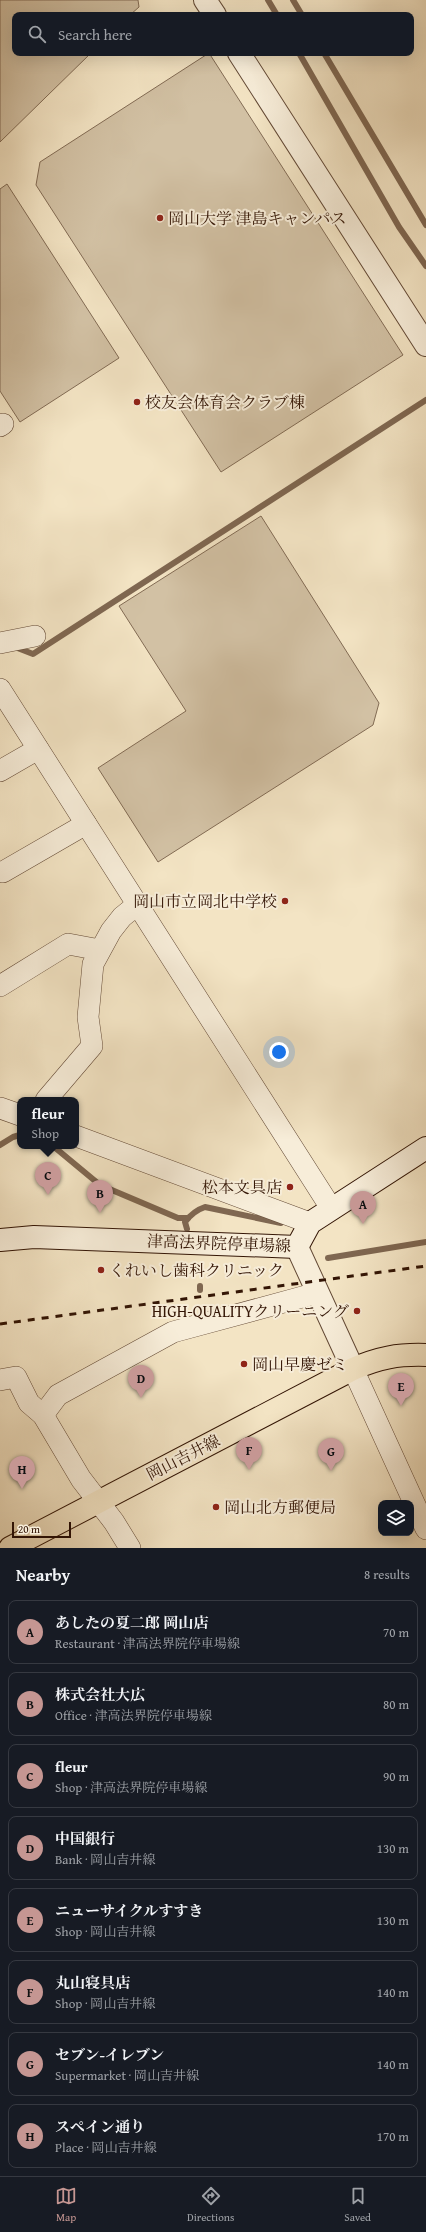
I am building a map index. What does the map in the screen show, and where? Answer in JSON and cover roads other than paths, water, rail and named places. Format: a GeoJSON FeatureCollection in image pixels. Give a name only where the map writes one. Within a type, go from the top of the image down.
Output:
{"type":"FeatureCollection","features":[{"type":"Feature","properties":{"kind":"main road","name":"岡山吉井線"},"geometry":{"type":"LineString","coordinates":[[10,1548],[353,1369],[376,1359],[408,1354],[426,1355]]}},
{"type":"Feature","properties":{"kind":"street"},"geometry":{"type":"LineString","coordinates":[[206,0],[213,12]]}},
{"type":"Feature","properties":{"kind":"street"},"geometry":{"type":"LineString","coordinates":[[241,56],[426,345]]}},
{"type":"Feature","properties":{"kind":"street"},"geometry":{"type":"LineString","coordinates":[[0,643],[35,636]]}},
{"type":"Feature","properties":{"kind":"street"},"geometry":{"type":"LineString","coordinates":[[0,689],[331,1208]]}},
{"type":"Feature","properties":{"kind":"street"},"geometry":{"type":"LineString","coordinates":[[0,771],[38,749]]}},
{"type":"Feature","properties":{"kind":"street"},"geometry":{"type":"LineString","coordinates":[[3,872],[86,824]]}},
{"type":"Feature","properties":{"kind":"street"},"geometry":{"type":"LineString","coordinates":[[49,1097],[92,1046],[88,1016],[93,964],[111,931],[122,917],[138,904]]}},
{"type":"Feature","properties":{"kind":"street"},"geometry":{"type":"LineString","coordinates":[[0,986],[68,944],[100,950]]}},
{"type":"Feature","properties":{"kind":"street"},"geometry":{"type":"LineString","coordinates":[[0,1108],[17,1114]]}},
{"type":"Feature","properties":{"kind":"street"},"geometry":{"type":"LineString","coordinates":[[79,1137],[310,1223]]}},
{"type":"Feature","properties":{"kind":"street","name":"津高法界院停車場線"},"geometry":{"type":"LineString","coordinates":[[0,1240],[34,1236],[297,1247],[310,1223],[426,1148]]}},
{"type":"Feature","properties":{"kind":"street"},"geometry":{"type":"LineString","coordinates":[[297,1247],[426,1529]]}},
{"type":"Feature","properties":{"kind":"street"},"geometry":{"type":"LineString","coordinates":[[43,1415],[58,1394],[173,1332],[317,1293]]}},
{"type":"Feature","properties":{"kind":"street"},"geometry":{"type":"LineString","coordinates":[[0,1380],[16,1377],[29,1403],[43,1415],[81,1479],[114,1522],[130,1548]]}},
{"type":"Feature","properties":{"kind":"waterway"},"geometry":{"type":"LineString","coordinates":[[268,0],[275,12]]}},
{"type":"Feature","properties":{"kind":"waterway"},"geometry":{"type":"LineString","coordinates":[[293,0],[300,12]]}},
{"type":"Feature","properties":{"kind":"waterway"},"geometry":{"type":"LineString","coordinates":[[301,56],[399,227],[426,266]]}},
{"type":"Feature","properties":{"kind":"waterway"},"geometry":{"type":"LineString","coordinates":[[326,56],[426,225]]}},
{"type":"Feature","properties":{"kind":"waterway"},"geometry":{"type":"LineString","coordinates":[[15,647],[33,654],[426,400]]}},
{"type":"Feature","properties":{"kind":"waterway"},"geometry":{"type":"LineString","coordinates":[[0,1145],[17,1136]]}},
{"type":"Feature","properties":{"kind":"waterway"},"geometry":{"type":"LineString","coordinates":[[57,1149],[100,1185],[178,1218],[188,1218]]}},
{"type":"Feature","properties":{"kind":"waterway"},"geometry":{"type":"LineString","coordinates":[[187,1229],[185,1222],[187,1219],[196,1211],[205,1207],[281,1223]]}},
{"type":"Feature","properties":{"kind":"waterway"},"geometry":{"type":"LineString","coordinates":[[328,1258],[426,1242]]}},
{"type":"Feature","properties":{"kind":"railway"},"geometry":{"type":"LineString","coordinates":[[0,1324],[426,1266]]}},
{"type":"Feature","properties":{"kind":"place","name":"岡山大学 津島キャンパス"},"geometry":{"type":"Point","coordinates":[160,218]}},
{"type":"Feature","properties":{"kind":"place","name":"校友会体育会クラブ棟"},"geometry":{"type":"Point","coordinates":[137,402]}},
{"type":"Feature","properties":{"kind":"place","name":"岡山市立岡北中学校"},"geometry":{"type":"Point","coordinates":[285,901]}},
{"type":"Feature","properties":{"kind":"place","name":"松本文具店"},"geometry":{"type":"Point","coordinates":[290,1187]}},
{"type":"Feature","properties":{"kind":"place","name":"fleur"},"geometry":{"type":"Point","coordinates":[48,1195]}},
{"type":"Feature","properties":{"kind":"place","name":"株式会社大広"},"geometry":{"type":"Point","coordinates":[100,1213]}},
{"type":"Feature","properties":{"kind":"place","name":"あしたの夏二郎 岡山店"},"geometry":{"type":"Point","coordinates":[363,1224]}},
{"type":"Feature","properties":{"kind":"place","name":"くれいし歯科クリニック"},"geometry":{"type":"Point","coordinates":[101,1270]}},
{"type":"Feature","properties":{"kind":"place","name":"HIGH-QUALITYクリーニング"},"geometry":{"type":"Point","coordinates":[357,1311]}},
{"type":"Feature","properties":{"kind":"place","name":"岡山早慶ゼミ"},"geometry":{"type":"Point","coordinates":[244,1364]}},
{"type":"Feature","properties":{"kind":"place","name":"中国銀行"},"geometry":{"type":"Point","coordinates":[141,1398]}},
{"type":"Feature","properties":{"kind":"place","name":"ニューサイクルすすき"},"geometry":{"type":"Point","coordinates":[401,1406]}},
{"type":"Feature","properties":{"kind":"place","name":"丸山寝具店"},"geometry":{"type":"Point","coordinates":[249,1470]}},
{"type":"Feature","properties":{"kind":"place","name":"セブン-イレブン"},"geometry":{"type":"Point","coordinates":[331,1471]}},
{"type":"Feature","properties":{"kind":"place","name":"スペイン通り"},"geometry":{"type":"Point","coordinates":[22,1489]}},
{"type":"Feature","properties":{"kind":"place","name":"岡山北方郵便局"},"geometry":{"type":"Point","coordinates":[216,1507]}}]}
